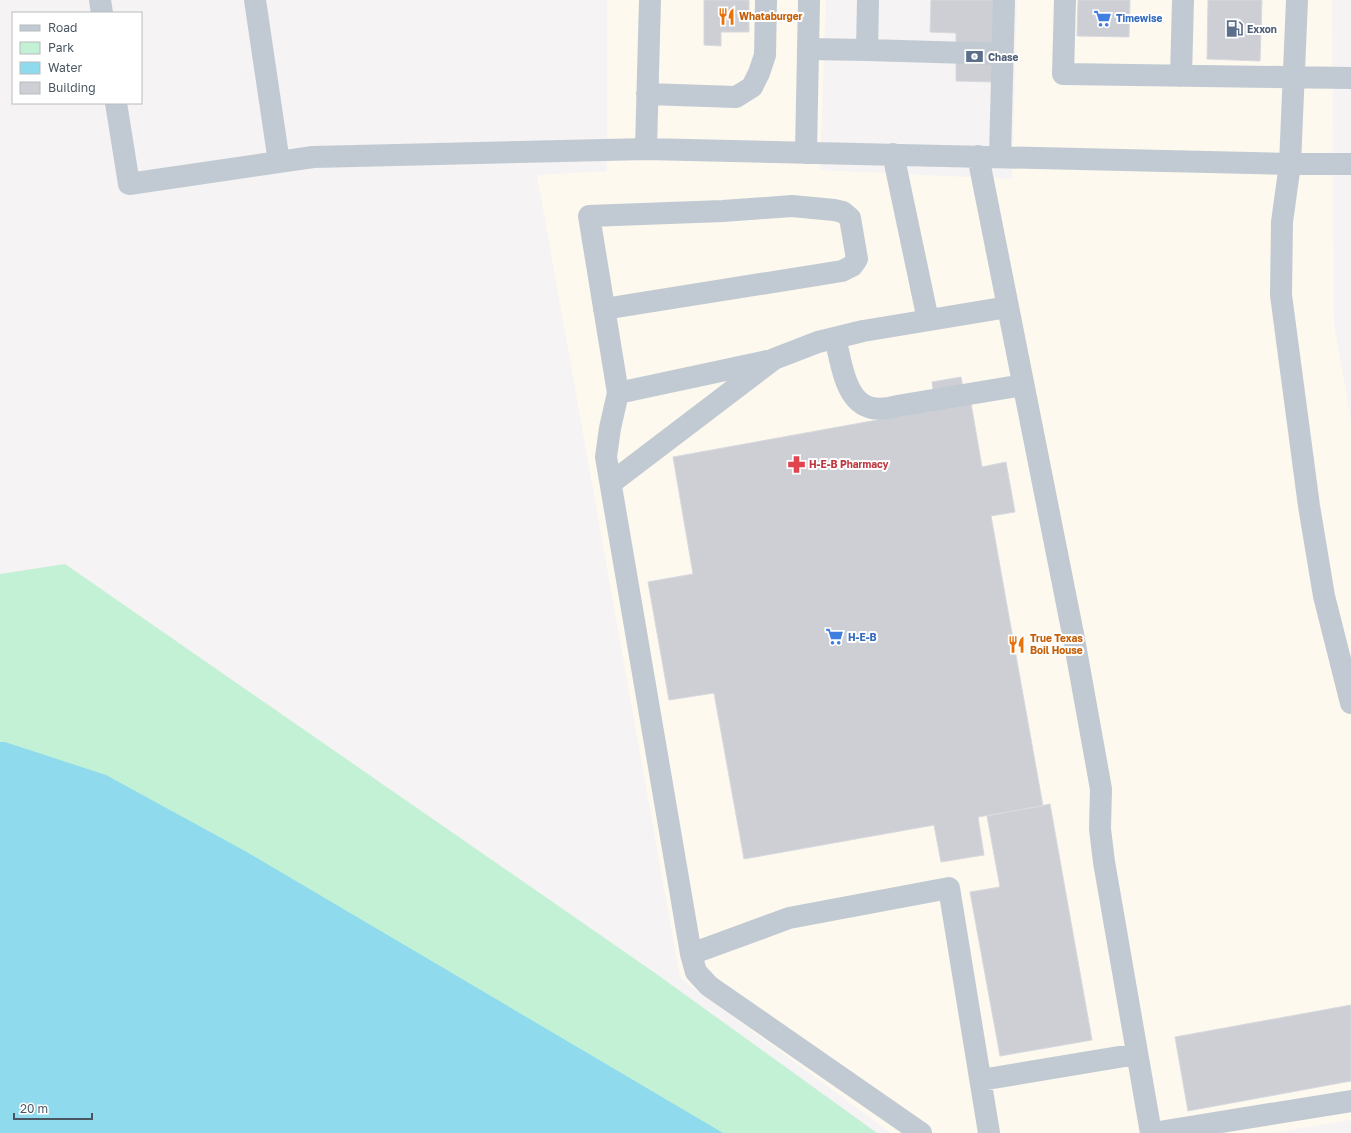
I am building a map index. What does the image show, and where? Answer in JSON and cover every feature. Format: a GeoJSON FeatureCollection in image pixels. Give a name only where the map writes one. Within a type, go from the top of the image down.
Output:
{"type":"FeatureCollection","features":[{"type":"Feature","properties":{"kind":"lane"},"geometry":{"type":"LineString","coordinates":[[100,0],[102,12]]}},
{"type":"Feature","properties":{"kind":"lane"},"geometry":{"type":"LineString","coordinates":[[256,0],[279,162]]}},
{"type":"Feature","properties":{"kind":"lane"},"geometry":{"type":"LineString","coordinates":[[646,148],[650,0]]}},
{"type":"Feature","properties":{"kind":"lane"},"geometry":{"type":"LineString","coordinates":[[647,94],[736,96],[752,87],[765,56],[766,0]]}},
{"type":"Feature","properties":{"kind":"lane"},"geometry":{"type":"LineString","coordinates":[[806,153],[810,0]]}},
{"type":"Feature","properties":{"kind":"lane"},"geometry":{"type":"LineString","coordinates":[[867,50],[868,0]]}},
{"type":"Feature","properties":{"kind":"lane"},"geometry":{"type":"LineString","coordinates":[[1004,0],[1003,54],[989,157],[1008,307],[1074,639],[1100,782],[1100,829],[1104,862],[1152,1133],[1351,1101]]}},
{"type":"Feature","properties":{"kind":"lane"},"geometry":{"type":"LineString","coordinates":[[1065,0],[1063,74],[1351,78]]}},
{"type":"Feature","properties":{"kind":"lane"},"geometry":{"type":"LineString","coordinates":[[1181,76],[1183,0]]}},
{"type":"Feature","properties":{"kind":"lane"},"geometry":{"type":"LineString","coordinates":[[1297,0],[1290,164],[1282,222],[1282,295],[1309,506],[1324,596],[1344,646],[1351,703]]}},
{"type":"Feature","properties":{"kind":"lane"},"geometry":{"type":"LineString","coordinates":[[808,49],[1003,54]]}},
{"type":"Feature","properties":{"kind":"lane"},"geometry":{"type":"LineString","coordinates":[[116,104],[129,184],[313,157],[646,148],[1290,164],[1351,164]]}},
{"type":"Feature","properties":{"kind":"lane"},"geometry":{"type":"LineString","coordinates":[[893,154],[928,320]]}},
{"type":"Feature","properties":{"kind":"lane"},"geometry":{"type":"LineString","coordinates":[[604,309],[842,271],[852,266],[858,259],[850,218],[842,212],[834,210],[792,206],[723,211],[589,216],[604,309],[618,393],[610,428],[606,456],[691,954],[696,972],[709,986],[921,1133]]}},
{"type":"Feature","properties":{"kind":"lane"},"geometry":{"type":"LineString","coordinates":[[618,393],[774,359],[818,342],[863,331],[1008,307]]}},
{"type":"Feature","properties":{"kind":"lane"},"geometry":{"type":"LineString","coordinates":[[835,338],[849,391],[863,404],[874,408],[886,409],[1023,385]]}},
{"type":"Feature","properties":{"kind":"lane"},"geometry":{"type":"LineString","coordinates":[[611,483],[774,359]]}},
{"type":"Feature","properties":{"kind":"lane"},"geometry":{"type":"LineString","coordinates":[[691,954],[790,918],[949,888],[990,1133]]}},
{"type":"Feature","properties":{"kind":"lane"},"geometry":{"type":"LineString","coordinates":[[981,1080],[1137,1054]]}},
{"type":"Feature","properties":{"kind":"shaded area"},"geometry":{"type":"Polygon","coordinates":[[[607,0],[826,0],[820,170],[1012,179],[1017,0],[1332,0],[1334,324],[1351,420],[1351,1120],[1272,1133],[891,1133],[680,978],[537,175],[607,171],[607,0]]]}},
{"type":"Feature","properties":{"kind":"green space"},"geometry":{"type":"Polygon","coordinates":[[[65,564],[655,973],[877,1133],[0,1133],[0,574],[65,564]]]}},
{"type":"Feature","properties":{"kind":"water"},"geometry":{"type":"Polygon","coordinates":[[[0,742],[5,742],[106,775],[245,851],[723,1133],[0,1133],[0,742]]]}},
{"type":"Feature","properties":{"kind":"building","name":"Whataburger"},"geometry":{"type":"Polygon","coordinates":[[[704,0],[749,0],[749,32],[721,32],[721,46],[704,45],[704,0]]]}},
{"type":"Feature","properties":{"kind":"building","name":"Chase"},"geometry":{"type":"Polygon","coordinates":[[[931,0],[995,0],[993,82],[956,81],[956,33],[930,32],[931,0]]]}},
{"type":"Feature","properties":{"kind":"building","name":"Timewise"},"geometry":{"type":"Polygon","coordinates":[[[1078,0],[1130,0],[1129,37],[1077,36],[1078,0]]]}},
{"type":"Feature","properties":{"kind":"building","name":"Exxon"},"geometry":{"type":"Polygon","coordinates":[[[1208,0],[1262,0],[1260,61],[1207,59],[1208,0]]]}},
{"type":"Feature","properties":{"kind":"building"},"geometry":{"type":"Polygon","coordinates":[[[961,377],[966,404],[936,410],[932,382],[961,377]]]}},
{"type":"Feature","properties":{"kind":"building","name":"H-E-B"},"geometry":{"type":"Polygon","coordinates":[[[971,403],[982,467],[1006,462],[1015,512],[991,516],[1043,806],[978,817],[984,855],[941,862],[934,825],[744,859],[714,693],[669,700],[648,582],[693,574],[673,457],[971,403]]]}},
{"type":"Feature","properties":{"kind":"building"},"geometry":{"type":"Polygon","coordinates":[[[1050,804],[1092,1040],[1000,1056],[970,892],[1000,887],[987,816],[1050,804]]]}},
{"type":"Feature","properties":{"kind":"building"},"geometry":{"type":"Polygon","coordinates":[[[1351,1005],[1351,1081],[1188,1111],[1175,1037],[1351,1005]]]}},
{"type":"Feature","properties":{"kind":"place","name":"Whataburger"},"geometry":{"type":"Point","coordinates":[726,16]}},
{"type":"Feature","properties":{"kind":"place","name":"Timewise"},"geometry":{"type":"Point","coordinates":[1103,18]}},
{"type":"Feature","properties":{"kind":"place","name":"Exxon"},"geometry":{"type":"Point","coordinates":[1234,29]}},
{"type":"Feature","properties":{"kind":"place","name":"Chase"},"geometry":{"type":"Point","coordinates":[975,57]}},
{"type":"Feature","properties":{"kind":"place","name":"H-E-B Pharmacy"},"geometry":{"type":"Point","coordinates":[796,464]}},
{"type":"Feature","properties":{"kind":"place","name":"H-E-B"},"geometry":{"type":"Point","coordinates":[835,637]}},
{"type":"Feature","properties":{"kind":"place","name":"True Texas Boil House"},"geometry":{"type":"Point","coordinates":[1017,644]}}]}
